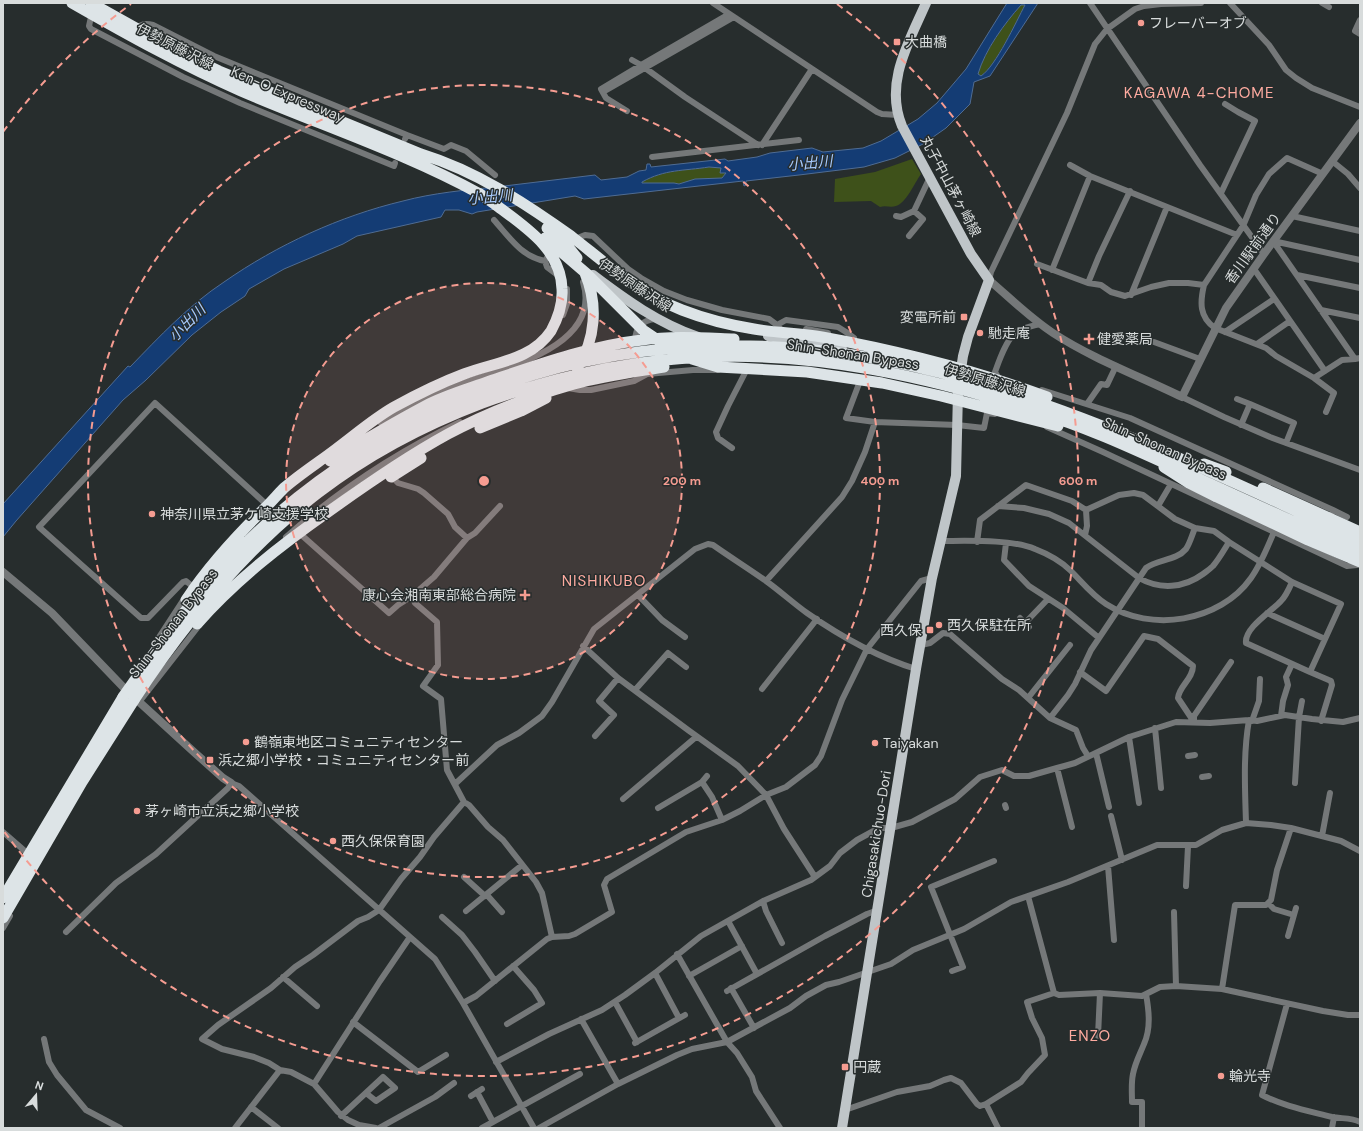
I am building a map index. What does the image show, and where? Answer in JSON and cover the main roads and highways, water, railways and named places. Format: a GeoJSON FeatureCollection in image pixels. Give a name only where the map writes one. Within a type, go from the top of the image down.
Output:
{"type":"FeatureCollection","features":[{"type":"Feature","properties":{"kind":"highway","name":"Ken-O Expressway"},"geometry":{"type":"LineString","coordinates":[[72,3],[152,49],[198,72],[428,168],[462,185],[497,212]]}},
{"type":"Feature","properties":{"kind":"highway","name":"Ken-O Expressway"},"geometry":{"type":"LineString","coordinates":[[91,3],[177,51],[219,71],[422,154]]}},
{"type":"Feature","properties":{"kind":"highway"},"geometry":{"type":"LineString","coordinates":[[422,154],[475,176],[509,195],[559,228],[631,284],[666,303],[683,310],[718,322],[755,329],[812,335],[857,343],[985,376],[1030,391],[1091,415],[1167,450],[1188,462]]}},
{"type":"Feature","properties":{"kind":"highway"},"geometry":{"type":"LineString","coordinates":[[307,527],[339,513],[390,477],[449,442],[521,411],[550,396],[563,385],[581,362],[589,343],[593,320],[592,295],[585,274],[576,257],[568,247],[550,230],[513,203],[422,154]]}},
{"type":"Feature","properties":{"kind":"highway"},"geometry":{"type":"LineString","coordinates":[[497,212],[527,225],[592,279],[643,330],[667,347],[692,359],[718,367],[807,372],[882,383],[1131,444],[1226,472],[1360,532]]}},
{"type":"Feature","properties":{"kind":"highway"},"geometry":{"type":"LineString","coordinates":[[130,697],[159,640],[214,561],[237,535],[284,488],[394,407],[465,373],[500,364],[524,354],[542,341],[551,331],[562,303],[562,286],[559,268],[541,240],[497,212]]}},
{"type":"Feature","properties":{"kind":"highway"},"geometry":{"type":"LineString","coordinates":[[269,503],[321,467],[425,406],[452,393],[545,362],[593,349],[642,340],[691,337],[783,340],[866,354]]}},
{"type":"Feature","properties":{"kind":"highway","name":"Shin-Shonan Bypass"},"geometry":{"type":"LineString","coordinates":[[3,918],[158,647],[194,600],[232,556],[307,490],[339,467],[388,436],[458,401],[535,375],[572,365],[644,357],[701,346],[763,346],[846,355],[886,362],[963,379],[1051,406],[1133,437],[1360,540]]}},
{"type":"Feature","properties":{"kind":"highway","name":"Shin-Shonan Bypass"},"geometry":{"type":"LineString","coordinates":[[644,357],[746,356],[812,361],[884,372],[943,384],[1000,400],[1131,444],[1360,552]]}},
{"type":"Feature","properties":{"kind":"highway"},"geometry":{"type":"LineString","coordinates":[[130,697],[212,606],[239,580],[307,527],[369,483],[401,461],[436,441],[528,399],[576,384],[632,372],[683,364],[798,358]]}},
{"type":"Feature","properties":{"kind":"highway"},"geometry":{"type":"LineString","coordinates":[[1131,444],[1189,482],[1215,496],[1359,563]]}},
{"type":"Feature","properties":{"kind":"highway","name":"Shin-Shonan Bypass"},"geometry":{"type":"LineString","coordinates":[[3,898],[130,697]]}},
{"type":"Feature","properties":{"kind":"main road","name":"伊勢原藤沢線"},"geometry":{"type":"LineString","coordinates":[[67,3],[168,60],[233,91],[416,167],[449,183],[544,239],[622,297],[657,319],[680,331],[717,343],[753,352],[847,363],[994,390],[1057,410],[1314,525]]}},
{"type":"Feature","properties":{"kind":"main road","name":"伊勢原藤沢線"},"geometry":{"type":"LineString","coordinates":[[85,3],[135,32],[215,73],[475,180],[529,211],[558,231],[616,276],[648,297],[683,314],[718,326],[783,340]]}},
{"type":"Feature","properties":{"kind":"main road","name":"丸子中山茅ヶ崎線"},"geometry":{"type":"LineString","coordinates":[[926,3],[900,62],[896,93],[899,116],[971,254],[989,280],[968,337],[963,356],[959,383]]}},
{"type":"Feature","properties":{"kind":"main road","name":"伊勢原藤沢線"},"geometry":{"type":"LineString","coordinates":[[866,354],[915,366],[959,383],[1049,413],[1131,444]]}},
{"type":"Feature","properties":{"kind":"main road","name":"Chigasakichuo-Dori"},"geometry":{"type":"LineString","coordinates":[[842,1128],[916,669],[932,578],[956,476],[959,383]]}},
{"type":"Feature","properties":{"kind":"water","name":"小出川"},"geometry":{"type":"Polygon","coordinates":[[[1007,3],[1038,3],[990,76],[974,82],[970,104],[946,128],[923,144],[895,158],[864,167],[746,181],[746,185],[744,186],[743,181],[584,199],[575,196],[472,214],[459,210],[445,210],[441,217],[357,236],[343,244],[284,269],[249,289],[245,296],[221,312],[192,335],[146,380],[123,400],[3,537],[3,504],[128,366],[130,367],[175,322],[211,291],[265,256],[287,244],[333,223],[379,207],[437,194],[595,175],[601,180],[627,177],[639,171],[646,170],[647,164],[650,164],[651,167],[725,159],[728,161],[757,157],[770,153],[812,148],[823,152],[863,148],[881,141],[918,119],[937,103],[966,69],[1007,3]],[[1021,5],[1008,20],[990,47],[978,74],[981,76],[987,71],[999,54],[1025,5],[1021,5]],[[709,167],[675,171],[650,178],[642,183],[679,184],[695,179],[722,178],[726,173],[720,173],[721,168],[709,167]]]}},
{"type":"Feature","properties":{"kind":"place","name":"フレーバーオブ"},"geometry":{"type":"Point","coordinates":[1141,23]}},
{"type":"Feature","properties":{"kind":"place","name":"大曲橋"},"geometry":{"type":"Point","coordinates":[897,42]}},
{"type":"Feature","properties":{"kind":"place","name":"変電所前"},"geometry":{"type":"Point","coordinates":[964,317]}},
{"type":"Feature","properties":{"kind":"place","name":"馳走庵"},"geometry":{"type":"Point","coordinates":[980,333]}},
{"type":"Feature","properties":{"kind":"place","name":"健愛薬局"},"geometry":{"type":"Point","coordinates":[1089,339]}},
{"type":"Feature","properties":{"kind":"place","name":"神奈川県立茅ケ崎支援学校"},"geometry":{"type":"Point","coordinates":[152,514]}},
{"type":"Feature","properties":{"kind":"place","name":"康心会湘南東部総合病院"},"geometry":{"type":"Point","coordinates":[525,595]}},
{"type":"Feature","properties":{"kind":"place","name":"西久保駐在所"},"geometry":{"type":"Point","coordinates":[939,625]}},
{"type":"Feature","properties":{"kind":"place","name":"西久保"},"geometry":{"type":"Point","coordinates":[930,630]}},
{"type":"Feature","properties":{"kind":"place","name":"鶴嶺東地区コミュニティセンター"},"geometry":{"type":"Point","coordinates":[246,742]}},
{"type":"Feature","properties":{"kind":"place","name":"Taiyakan"},"geometry":{"type":"Point","coordinates":[875,743]}},
{"type":"Feature","properties":{"kind":"place","name":"浜之郷小学校・コミュニティセンター前"},"geometry":{"type":"Point","coordinates":[210,760]}},
{"type":"Feature","properties":{"kind":"place","name":"茅ヶ崎市立浜之郷小学校"},"geometry":{"type":"Point","coordinates":[137,811]}},
{"type":"Feature","properties":{"kind":"place","name":"西久保保育園"},"geometry":{"type":"Point","coordinates":[333,841]}},
{"type":"Feature","properties":{"kind":"place","name":"円蔵"},"geometry":{"type":"Point","coordinates":[845,1067]}},
{"type":"Feature","properties":{"kind":"place","name":"輪光寺"},"geometry":{"type":"Point","coordinates":[1221,1076]}},
{"type":"Feature","properties":{"kind":"district","name":"KAGAWA 4-CHOME"},"geometry":{"type":"Point","coordinates":[1199,93]}},
{"type":"Feature","properties":{"kind":"district","name":"NISHIKUBO"},"geometry":{"type":"Point","coordinates":[604,581]}},
{"type":"Feature","properties":{"kind":"district","name":"ENZO"},"geometry":{"type":"Point","coordinates":[1090,1036]}}]}
